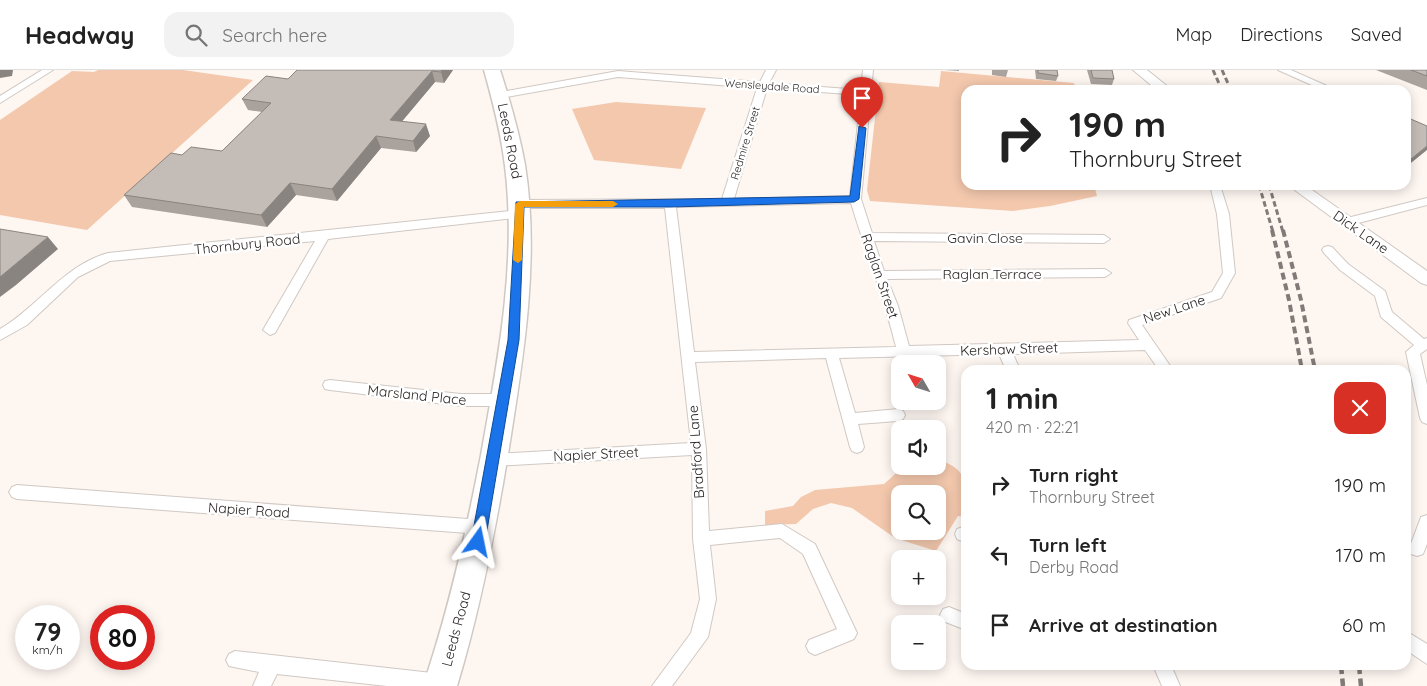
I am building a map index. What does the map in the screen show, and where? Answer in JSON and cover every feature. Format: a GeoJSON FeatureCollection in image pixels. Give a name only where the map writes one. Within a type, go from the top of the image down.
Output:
{"type":"FeatureCollection","features":[{"type":"Feature","properties":{"kind":"highway","name":"Leeds Road"},"geometry":{"type":"LineString","coordinates":[[441,684],[468,588],[482,527],[514,340],[520,209],[511,135],[501,95],[492,70]]}},
{"type":"Feature","properties":{"kind":"street"},"geometry":{"type":"LineString","coordinates":[[0,100],[48,70]]}},
{"type":"Feature","properties":{"kind":"street","name":"Redmire Street"},"geometry":{"type":"LineString","coordinates":[[728,202],[763,85],[770,70]]}},
{"type":"Feature","properties":{"kind":"street"},"geometry":{"type":"LineString","coordinates":[[854,199],[868,70]]}},
{"type":"Feature","properties":{"kind":"street"},"geometry":{"type":"LineString","coordinates":[[1139,70],[1158,85]]}},
{"type":"Feature","properties":{"kind":"street"},"geometry":{"type":"LineString","coordinates":[[1283,70],[1319,85]]}},
{"type":"Feature","properties":{"kind":"street","name":"Wensleydale Road"},"geometry":{"type":"LineString","coordinates":[[501,95],[618,74],[866,93]]}},
{"type":"Feature","properties":{"kind":"street","name":"New Lane"},"geometry":{"type":"LineString","coordinates":[[1163,365],[1134,323],[1216,295],[1229,273],[1223,214],[1216,190]]}},
{"type":"Feature","properties":{"kind":"street","name":"Dick Lane"},"geometry":{"type":"LineString","coordinates":[[1302,190],[1427,279]]}},
{"type":"Feature","properties":{"kind":"street","name":"Thornbury Road"},"geometry":{"type":"LineString","coordinates":[[0,335],[22,322],[74,274],[108,257],[324,236],[520,209],[854,199]]}},
{"type":"Feature","properties":{"kind":"street","name":"Raglan Street"},"geometry":{"type":"LineString","coordinates":[[854,199],[879,275],[892,306],[904,353]]}},
{"type":"Feature","properties":{"kind":"street"},"geometry":{"type":"LineString","coordinates":[[1347,222],[1427,201]]}},
{"type":"Feature","properties":{"kind":"street","name":"Bradford Lane"},"geometry":{"type":"LineString","coordinates":[[661,686],[699,637],[708,599],[701,538],[699,449],[670,204]]}},
{"type":"Feature","properties":{"kind":"street"},"geometry":{"type":"LineString","coordinates":[[270,330],[324,236]]}},
{"type":"Feature","properties":{"kind":"street","name":"Gavin Close"},"geometry":{"type":"LineString","coordinates":[[866,237],[1104,239]]}},
{"type":"Feature","properties":{"kind":"street"},"geometry":{"type":"LineString","coordinates":[[1328,250],[1344,267],[1380,294],[1386,314],[1425,344],[1413,352],[1427,418]]}},
{"type":"Feature","properties":{"kind":"street","name":"Raglan Terrace"},"geometry":{"type":"LineString","coordinates":[[879,275],[1105,273]]}},
{"type":"Feature","properties":{"kind":"street","name":"Kershaw Street"},"geometry":{"type":"LineString","coordinates":[[688,357],[904,353],[1150,345]]}},
{"type":"Feature","properties":{"kind":"street"},"geometry":{"type":"LineString","coordinates":[[1004,349],[1010,365]]}},
{"type":"Feature","properties":{"kind":"street"},"geometry":{"type":"LineString","coordinates":[[831,354],[857,447]]}},
{"type":"Feature","properties":{"kind":"street","name":"Marsland Place"},"geometry":{"type":"LineString","coordinates":[[330,386],[461,400],[504,400]]}},
{"type":"Feature","properties":{"kind":"street"},"geometry":{"type":"LineString","coordinates":[[849,419],[898,415]]}},
{"type":"Feature","properties":{"kind":"street","name":"Napier Street"},"geometry":{"type":"LineString","coordinates":[[494,460],[699,449]]}},
{"type":"Feature","properties":{"kind":"street","name":"Napier Road"},"geometry":{"type":"LineString","coordinates":[[17,492],[482,527]]}},
{"type":"Feature","properties":{"kind":"street"},"geometry":{"type":"LineString","coordinates":[[1417,549],[1427,522]]}},
{"type":"Feature","properties":{"kind":"street"},"geometry":{"type":"LineString","coordinates":[[701,538],[782,531],[809,549],[848,633],[815,646]]}},
{"type":"Feature","properties":{"kind":"street"},"geometry":{"type":"LineString","coordinates":[[949,615],[961,620]]}},
{"type":"Feature","properties":{"kind":"street"},"geometry":{"type":"LineString","coordinates":[[1411,643],[1427,655]]}},
{"type":"Feature","properties":{"kind":"street"},"geometry":{"type":"LineString","coordinates":[[235,660],[441,684]]}},
{"type":"Feature","properties":{"kind":"street"},"geometry":{"type":"LineString","coordinates":[[262,686],[272,665]]}},
{"type":"Feature","properties":{"kind":"street"},"geometry":{"type":"LineString","coordinates":[[1164,670],[1171,686]]}},
{"type":"Feature","properties":{"kind":"shaded area"},"geometry":{"type":"Polygon","coordinates":[[[98,70],[183,70],[253,80],[87,230],[0,215],[0,120],[72,71],[94,72],[98,70]]]}},
{"type":"Feature","properties":{"kind":"shaded area"},"geometry":{"type":"Polygon","coordinates":[[[941,71],[1074,83],[1075,85],[961,85],[961,190],[1095,190],[1097,196],[1050,206],[1013,211],[870,201],[867,190],[879,82],[939,87],[941,71]]]}},
{"type":"Feature","properties":{"kind":"shaded area"},"geometry":{"type":"Polygon","coordinates":[[[616,102],[706,108],[681,169],[594,160],[572,109],[616,102]]]}},
{"type":"Feature","properties":{"kind":"shaded area"},"geometry":{"type":"Polygon","coordinates":[[[946,463],[949,464],[961,474],[961,516],[958,516],[946,535],[946,485],[891,485],[891,535],[852,508],[831,503],[813,509],[796,524],[765,525],[765,511],[793,506],[801,497],[815,490],[884,484],[894,475],[946,475],[946,463]]]}},
{"type":"Feature","properties":{"kind":"shaded area"},"geometry":{"type":"Polygon","coordinates":[[[901,540],[943,540],[937,550],[901,540]]]}},
{"type":"Feature","properties":{"kind":"building"},"geometry":{"type":"Polygon","coordinates":[[[297,70],[442,70],[441,72],[432,71],[390,120],[426,124],[413,141],[376,136],[332,189],[290,183],[261,215],[124,195],[171,153],[182,155],[191,147],[222,151],[271,103],[242,99],[266,76],[288,79],[297,70]]]}},
{"type":"Feature","properties":{"kind":"building"},"geometry":{"type":"Polygon","coordinates":[[[1038,70],[1057,70],[1058,76],[1038,73],[1038,70]]]}},
{"type":"Feature","properties":{"kind":"building"},"geometry":{"type":"Polygon","coordinates":[[[1091,70],[1112,70],[1114,79],[1093,78],[1091,70]]]}},
{"type":"Feature","properties":{"kind":"building"},"geometry":{"type":"Polygon","coordinates":[[[1411,70],[1427,70],[1427,76],[1411,70]]]}},
{"type":"Feature","properties":{"kind":"building"},"geometry":{"type":"Polygon","coordinates":[[[1411,119],[1427,126],[1427,146],[1411,159],[1411,119]]]}},
{"type":"Feature","properties":{"kind":"building"},"geometry":{"type":"Polygon","coordinates":[[[0,229],[48,237],[0,277],[0,229]]]}},
{"type":"Feature","properties":{"kind":"railway"},"geometry":{"type":"LineString","coordinates":[[1213,70],[1220,85]]}},
{"type":"Feature","properties":{"kind":"railway"},"geometry":{"type":"LineString","coordinates":[[1222,70],[1229,85]]}},
{"type":"Feature","properties":{"kind":"railway"},"geometry":{"type":"LineString","coordinates":[[1260,190],[1273,232]]}},
{"type":"Feature","properties":{"kind":"railway"},"geometry":{"type":"LineString","coordinates":[[1270,190],[1283,232]]}},
{"type":"Feature","properties":{"kind":"railway"},"geometry":{"type":"LineString","coordinates":[[1272,230],[1289,300],[1301,365]]}},
{"type":"Feature","properties":{"kind":"railway"},"geometry":{"type":"LineString","coordinates":[[1283,230],[1301,300],[1314,365]]}},
{"type":"Feature","properties":{"kind":"railway"},"geometry":{"type":"LineString","coordinates":[[1341,670],[1343,686]]}},
{"type":"Feature","properties":{"kind":"railway"},"geometry":{"type":"LineString","coordinates":[[1359,670],[1361,686]]}},
{"type":"Feature","properties":{"kind":"slow traffic"},"geometry":{"type":"LineString","coordinates":[[518,260],[520,204],[613,204]]}},
{"type":"Feature","properties":{"kind":"route"},"geometry":{"type":"LineString","coordinates":[[478,542],[514,340],[520,204],[670,204],[854,199],[862,128]]}}]}
